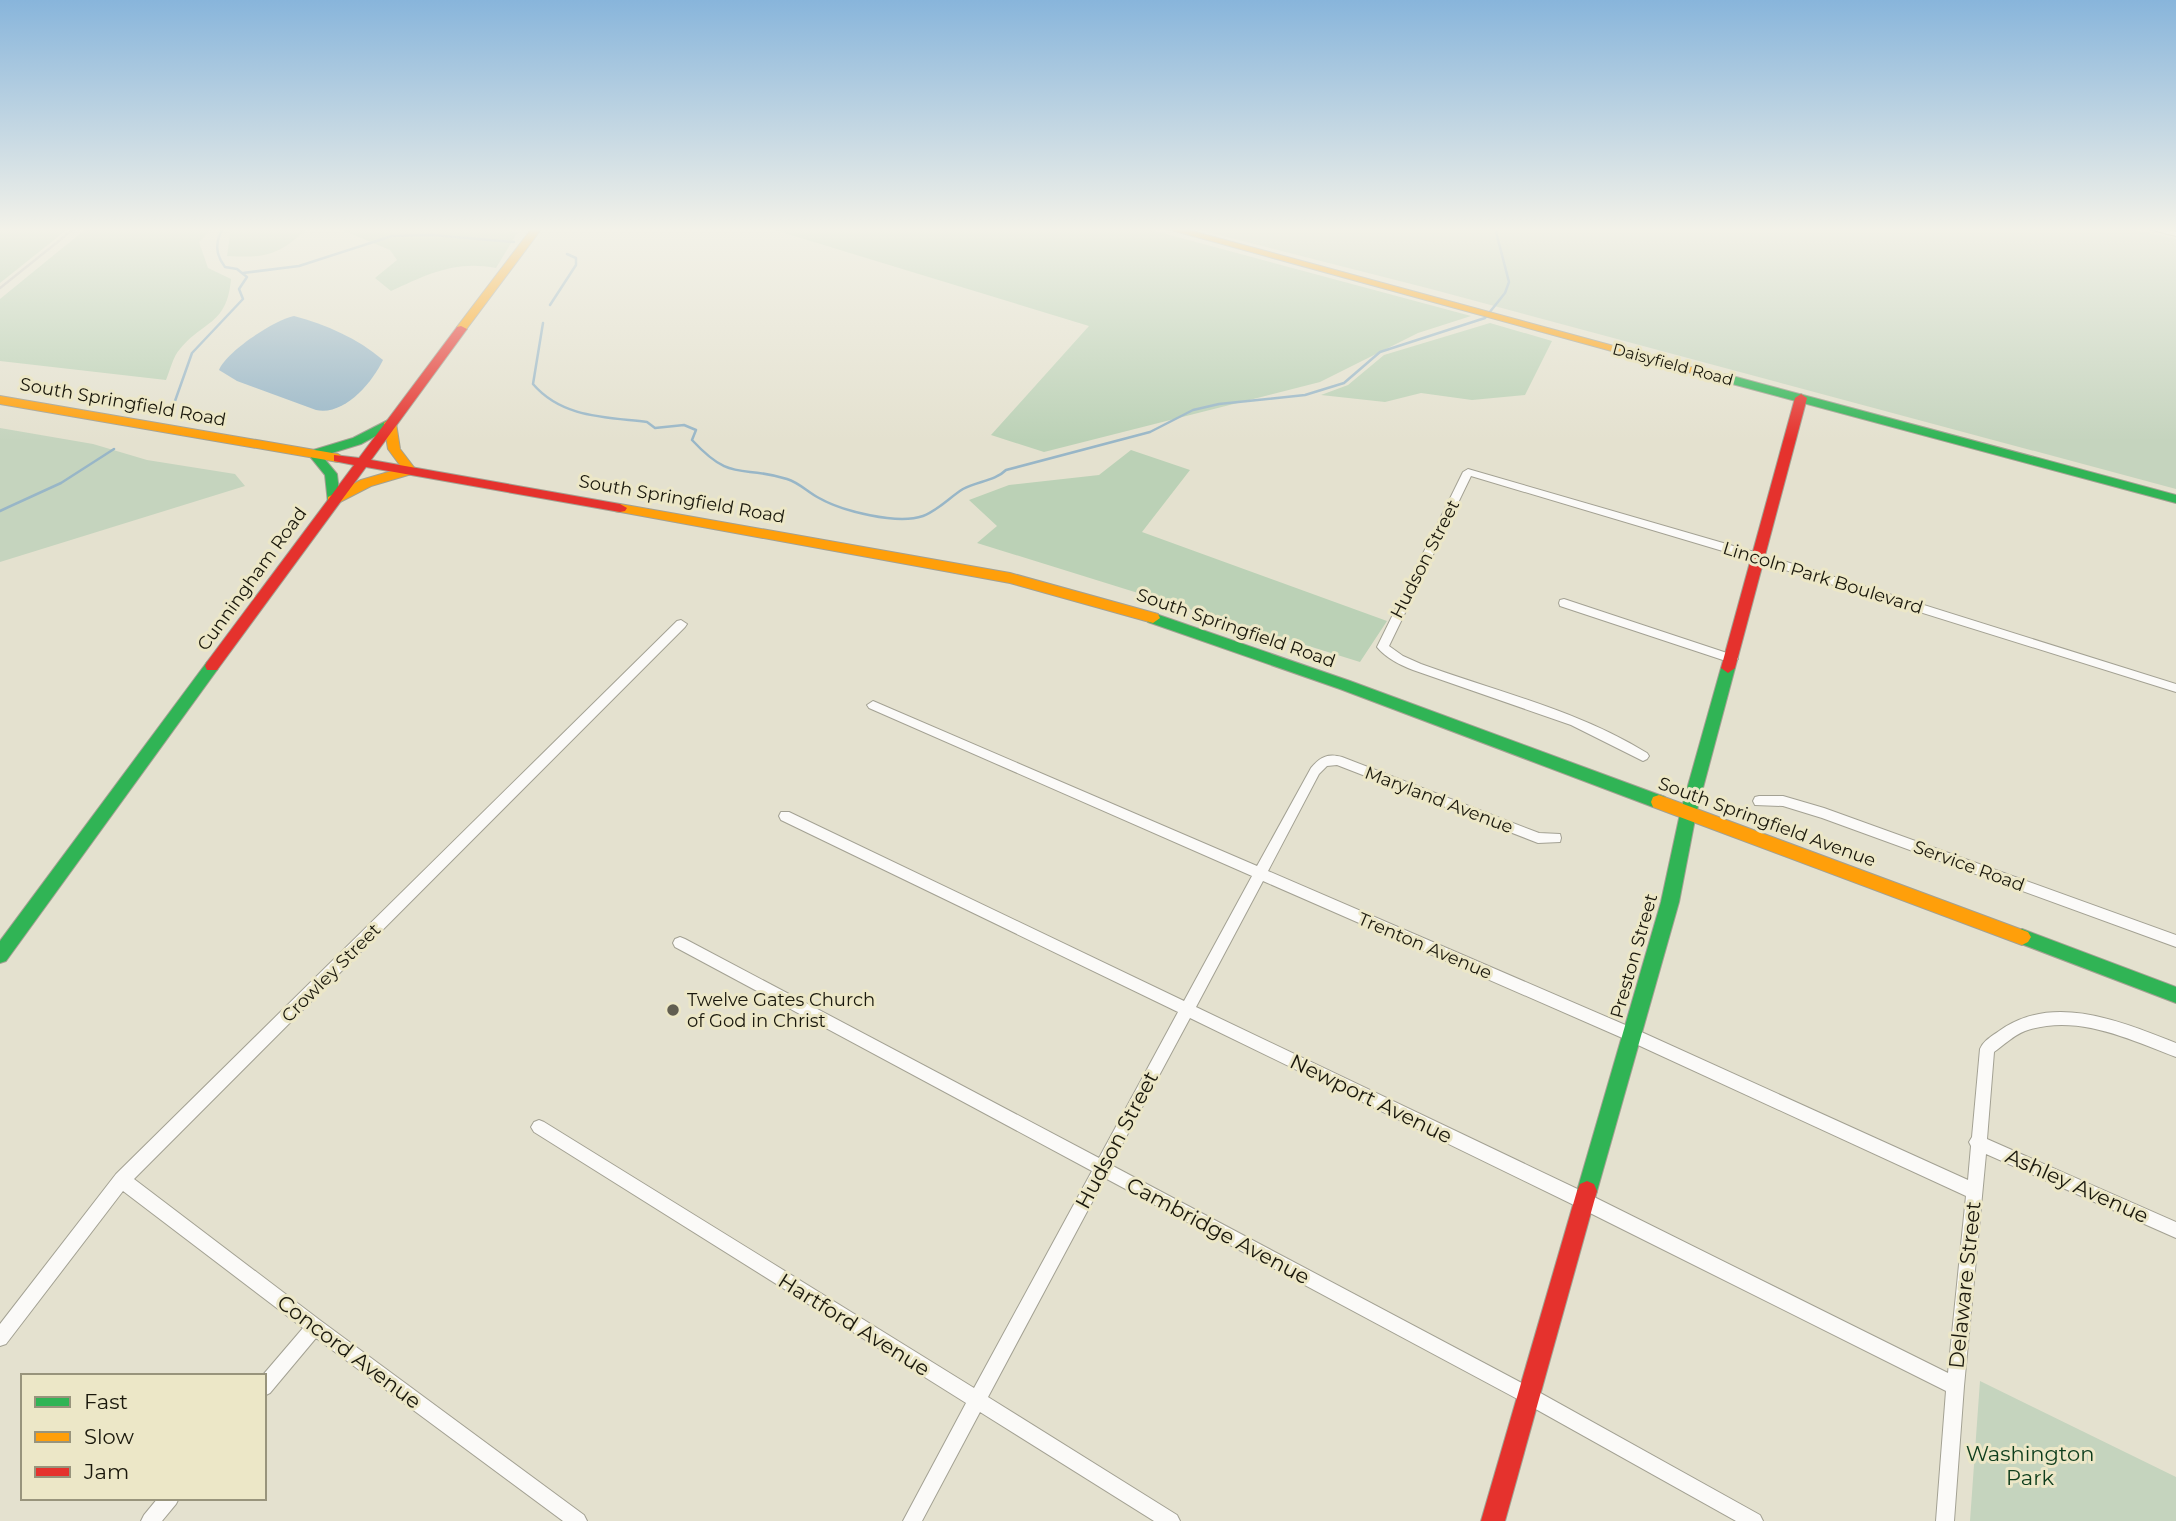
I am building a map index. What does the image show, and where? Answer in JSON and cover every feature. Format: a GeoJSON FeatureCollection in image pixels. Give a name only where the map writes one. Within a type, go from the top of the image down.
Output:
{"type":"FeatureCollection","features":[{"type":"Feature","properties":{"kind":"main road","name":"Cunningham Road"},"geometry":{"type":"LineString","coordinates":[[0,955],[483,299]]}},
{"type":"Feature","properties":{"kind":"main road","name":"Daisyfield Road"},"geometry":{"type":"LineString","coordinates":[[1433,299],[2176,499]]}},
{"type":"Feature","properties":{"kind":"main road","name":"Preston Street"},"geometry":{"type":"LineString","coordinates":[[1493,1521],[1670,902],[1688,814],[1801,398]]}},
{"type":"Feature","properties":{"kind":"main road","name":"South Springfield Road"},"geometry":{"type":"LineString","coordinates":[[0,400],[193,435],[362,461],[1010,578],[1174,624],[1345,685]]}},
{"type":"Feature","properties":{"kind":"main road"},"geometry":{"type":"LineString","coordinates":[[333,500],[336,481],[330,469],[314,453],[357,441],[390,423]]}},
{"type":"Feature","properties":{"kind":"main road"},"geometry":{"type":"LineString","coordinates":[[333,500],[366,483],[410,470],[392,450],[389,441],[390,423]]}},
{"type":"Feature","properties":{"kind":"main road","name":"South Springfield Avenue"},"geometry":{"type":"LineString","coordinates":[[1345,685],[2176,995]]}},
{"type":"Feature","properties":{"kind":"street","name":"Lincoln Park Boulevard"},"geometry":{"type":"LineString","coordinates":[[1468,472],[1757,556],[2176,688]]}},
{"type":"Feature","properties":{"kind":"street","name":"Hudson Street"},"geometry":{"type":"LineString","coordinates":[[1468,472],[1383,647],[1393,656],[1433,673],[1601,732],[1643,756]]}},
{"type":"Feature","properties":{"kind":"street"},"geometry":{"type":"LineString","coordinates":[[1564,603],[1732,659]]}},
{"type":"Feature","properties":{"kind":"street","name":"Crowley Street"},"geometry":{"type":"LineString","coordinates":[[0,1338],[122,1180],[681,624]]}},
{"type":"Feature","properties":{"kind":"street","name":"Trenton Avenue"},"geometry":{"type":"LineString","coordinates":[[873,705],[1632,1035],[1974,1191]]}},
{"type":"Feature","properties":{"kind":"street","name":"Maryland Avenue"},"geometry":{"type":"LineString","coordinates":[[1324,761],[1338,760],[1538,838],[1555,838]]}},
{"type":"Feature","properties":{"kind":"street","name":"Hudson Street"},"geometry":{"type":"LineString","coordinates":[[912,1521],[1315,771],[1324,761]]}},
{"type":"Feature","properties":{"kind":"street","name":"Service Road"},"geometry":{"type":"LineString","coordinates":[[1759,801],[1783,801],[1824,813],[2176,941]]}},
{"type":"Feature","properties":{"kind":"street","name":"Newport Avenue"},"geometry":{"type":"LineString","coordinates":[[785,816],[1584,1201],[1955,1386]]}},
{"type":"Feature","properties":{"kind":"street","name":"Cambridge Avenue"},"geometry":{"type":"LineString","coordinates":[[680,943],[1528,1396],[1754,1521]]}},
{"type":"Feature","properties":{"kind":"street","name":"Delaware Street"},"geometry":{"type":"LineString","coordinates":[[1945,1521],[1987,1049],[2022,1025],[2069,1016],[2126,1031],[2176,1050]]}},
{"type":"Feature","properties":{"kind":"street","name":"Hartford Avenue"},"geometry":{"type":"LineString","coordinates":[[538,1128],[1171,1521]]}},
{"type":"Feature","properties":{"kind":"street","name":"Ashley Avenue"},"geometry":{"type":"LineString","coordinates":[[1977,1142],[2176,1230]]}},
{"type":"Feature","properties":{"kind":"street","name":"Concord Avenue"},"geometry":{"type":"LineString","coordinates":[[122,1180],[315,1327],[578,1521]]}},
{"type":"Feature","properties":{"kind":"street"},"geometry":{"type":"LineString","coordinates":[[266,1385],[315,1327]]}},
{"type":"Feature","properties":{"kind":"street"},"geometry":{"type":"LineString","coordinates":[[150,1521],[168,1500]]}},
{"type":"Feature","properties":{"kind":"green space"},"geometry":{"type":"Polygon","coordinates":[[[0,299],[227,299],[219,314],[178,352],[166,380],[0,361],[0,299]]]}},
{"type":"Feature","properties":{"kind":"green space"},"geometry":{"type":"Polygon","coordinates":[[[1000,299],[1408,299],[1471,316],[1418,333],[1320,382],[1044,452],[991,435],[1089,326],[1000,299]]]}},
{"type":"Feature","properties":{"kind":"green space"},"geometry":{"type":"Polygon","coordinates":[[[1468,299],[2176,299],[2176,489],[1468,299]]]}},
{"type":"Feature","properties":{"kind":"green space"},"geometry":{"type":"Polygon","coordinates":[[[1490,323],[1552,341],[1525,395],[1472,400],[1421,393],[1385,402],[1321,395],[1348,385],[1384,355],[1490,323]]]}},
{"type":"Feature","properties":{"kind":"green space"},"geometry":{"type":"Polygon","coordinates":[[[0,428],[93,444],[147,460],[235,474],[245,486],[0,562],[0,428]]]}},
{"type":"Feature","properties":{"kind":"green space"},"geometry":{"type":"Polygon","coordinates":[[[1131,450],[1190,470],[1142,532],[1387,621],[1360,662],[977,543],[997,526],[969,500],[1009,485],[1099,475],[1131,450]]]}},
{"type":"Feature","properties":{"kind":"green space","name":"Washington Park"},"geometry":{"type":"Polygon","coordinates":[[[1980,1381],[2176,1477],[2176,1521],[1970,1521],[1980,1381]]]}},
{"type":"Feature","properties":{"kind":"water"},"geometry":{"type":"Polygon","coordinates":[[[294,316],[341,333],[383,360],[364,388],[347,403],[326,411],[316,410],[237,381],[219,370],[231,355],[252,338],[294,316]]]}},
{"type":"Feature","properties":{"kind":"waterway"},"geometry":{"type":"LineString","coordinates":[[175,401],[192,353],[243,299]]}},
{"type":"Feature","properties":{"kind":"waterway"},"geometry":{"type":"LineString","coordinates":[[550,305],[554,299]]}},
{"type":"Feature","properties":{"kind":"waterway"},"geometry":{"type":"LineString","coordinates":[[543,323],[533,384],[557,404],[586,414],[647,422],[655,428],[684,425],[696,430],[692,440],[706,454],[728,468],[787,479],[829,503],[855,512],[899,519],[928,514],[963,489],[1006,470],[1150,432],[1193,410],[1219,404],[1305,395],[1344,383],[1380,352],[1485,318],[1500,299]]}},
{"type":"Feature","properties":{"kind":"waterway"},"geometry":{"type":"LineString","coordinates":[[0,511],[61,483],[114,449]]}},
{"type":"Feature","properties":{"kind":"traffic: fast"},"geometry":{"type":"LineString","coordinates":[[1725,378],[2176,499]]}},
{"type":"Feature","properties":{"kind":"traffic: fast"},"geometry":{"type":"LineString","coordinates":[[333,500],[331,474],[314,454],[357,441],[390,423]]}},
{"type":"Feature","properties":{"kind":"traffic: fast"},"geometry":{"type":"LineString","coordinates":[[1153,618],[1345,685],[1659,802]]}},
{"type":"Feature","properties":{"kind":"traffic: fast"},"geometry":{"type":"LineString","coordinates":[[0,955],[212,666]]}},
{"type":"Feature","properties":{"kind":"traffic: fast"},"geometry":{"type":"LineString","coordinates":[[1587,1191],[1670,902],[1688,814],[1728,668]]}},
{"type":"Feature","properties":{"kind":"traffic: fast"},"geometry":{"type":"LineString","coordinates":[[2022,937],[2176,995]]}},
{"type":"Feature","properties":{"kind":"traffic: slow"},"geometry":{"type":"LineString","coordinates":[[461,329],[484,299]]}},
{"type":"Feature","properties":{"kind":"traffic: slow"},"geometry":{"type":"LineString","coordinates":[[1432,299],[1725,378]]}},
{"type":"Feature","properties":{"kind":"traffic: slow"},"geometry":{"type":"LineString","coordinates":[[0,400],[338,458]]}},
{"type":"Feature","properties":{"kind":"traffic: slow"},"geometry":{"type":"LineString","coordinates":[[390,423],[394,449],[410,470]]}},
{"type":"Feature","properties":{"kind":"traffic: slow"},"geometry":{"type":"LineString","coordinates":[[333,500],[366,483],[406,471]]}},
{"type":"Feature","properties":{"kind":"traffic: slow"},"geometry":{"type":"LineString","coordinates":[[620,508],[1010,578],[1153,618]]}},
{"type":"Feature","properties":{"kind":"traffic: slow"},"geometry":{"type":"LineString","coordinates":[[1659,802],[2022,937]]}},
{"type":"Feature","properties":{"kind":"traffic: jam"},"geometry":{"type":"LineString","coordinates":[[212,666],[461,329]]}},
{"type":"Feature","properties":{"kind":"traffic: jam"},"geometry":{"type":"LineString","coordinates":[[1728,668],[1801,398]]}},
{"type":"Feature","properties":{"kind":"traffic: jam"},"geometry":{"type":"LineString","coordinates":[[338,458],[620,508]]}},
{"type":"Feature","properties":{"kind":"traffic: jam"},"geometry":{"type":"LineString","coordinates":[[1493,1521],[1587,1191]]}},
{"type":"Feature","properties":{"kind":"place","name":"Twelve Gates Church of God in Christ"},"geometry":{"type":"Point","coordinates":[673,1010]}}]}
